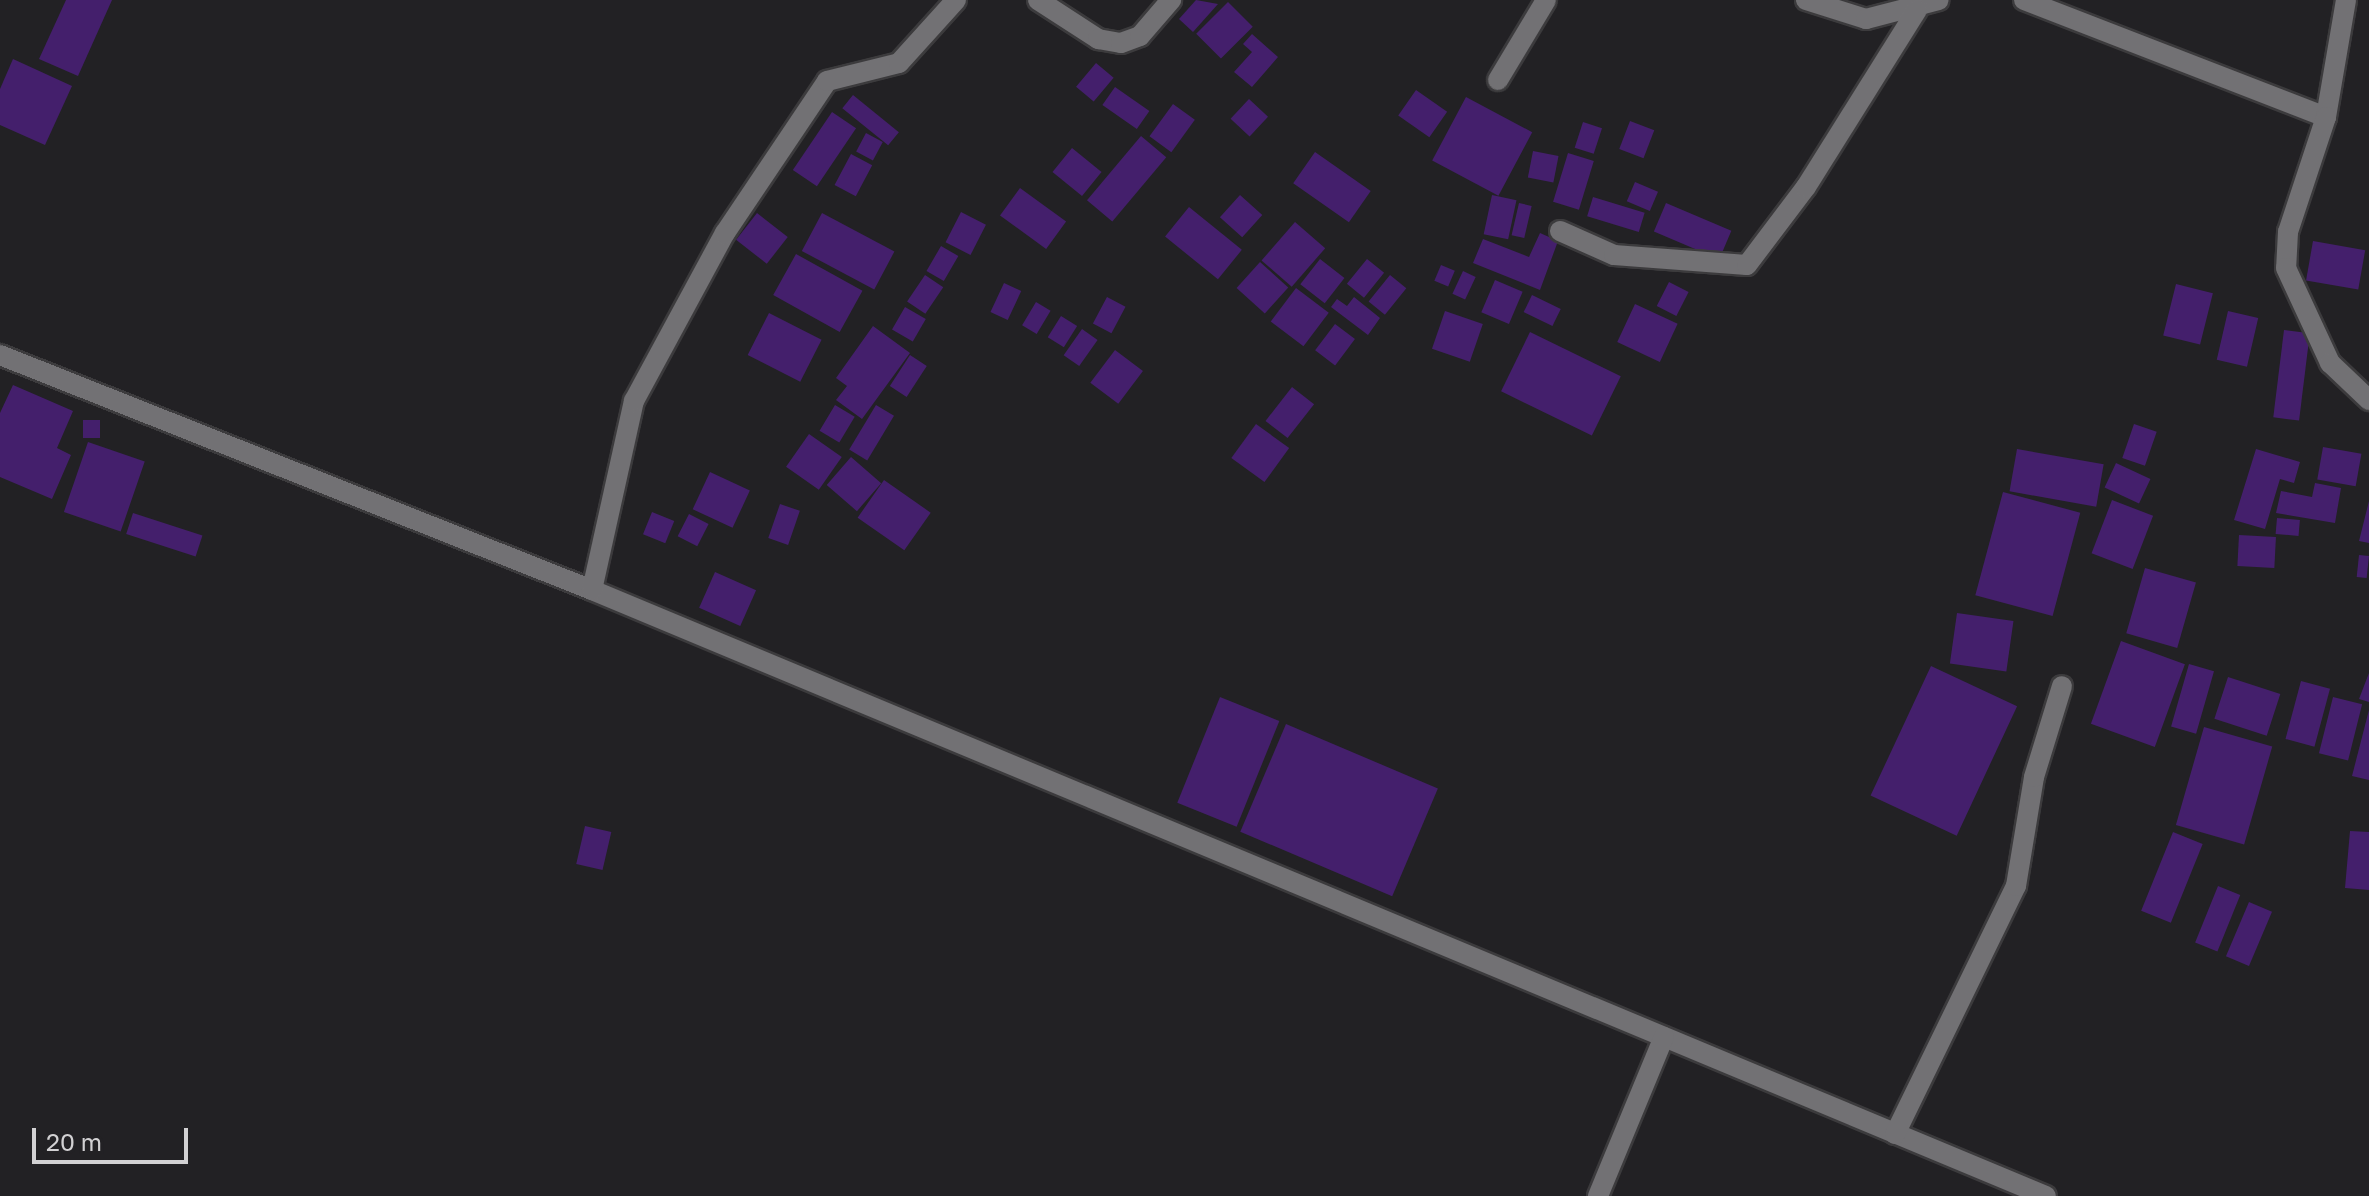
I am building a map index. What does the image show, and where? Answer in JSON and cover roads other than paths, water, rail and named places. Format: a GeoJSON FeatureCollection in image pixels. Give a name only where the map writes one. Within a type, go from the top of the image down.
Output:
{"type":"FeatureCollection","features":[{"type":"Feature","properties":{"kind":"street"},"geometry":{"type":"LineString","coordinates":[[592,590],[634,401],[725,233],[827,81],[899,63],[956,0]]}},
{"type":"Feature","properties":{"kind":"street"},"geometry":{"type":"LineString","coordinates":[[1038,0],[1098,39],[1121,43],[1140,36],[1171,0]]}},
{"type":"Feature","properties":{"kind":"street"},"geometry":{"type":"LineString","coordinates":[[1498,80],[1546,0]]}},
{"type":"Feature","properties":{"kind":"street"},"geometry":{"type":"LineString","coordinates":[[1806,0],[1866,19],[1917,10],[1939,0]]}},
{"type":"Feature","properties":{"kind":"street"},"geometry":{"type":"LineString","coordinates":[[2024,0],[2326,117]]}},
{"type":"Feature","properties":{"kind":"street"},"geometry":{"type":"LineString","coordinates":[[2346,0],[2326,117],[2288,232],[2286,268],[2330,363],[2369,400]]}},
{"type":"Feature","properties":{"kind":"street"},"geometry":{"type":"LineString","coordinates":[[1560,231],[1614,255],[1747,265],[1917,10]]}},
{"type":"Feature","properties":{"kind":"street"},"geometry":{"type":"LineString","coordinates":[[0,355],[592,590],[2046,1196]]}},
{"type":"Feature","properties":{"kind":"street"},"geometry":{"type":"LineString","coordinates":[[1895,1134],[2016,886],[2034,777],[2062,686]]}},
{"type":"Feature","properties":{"kind":"street"},"geometry":{"type":"LineString","coordinates":[[1598,1196],[1664,1037]]}}]}
